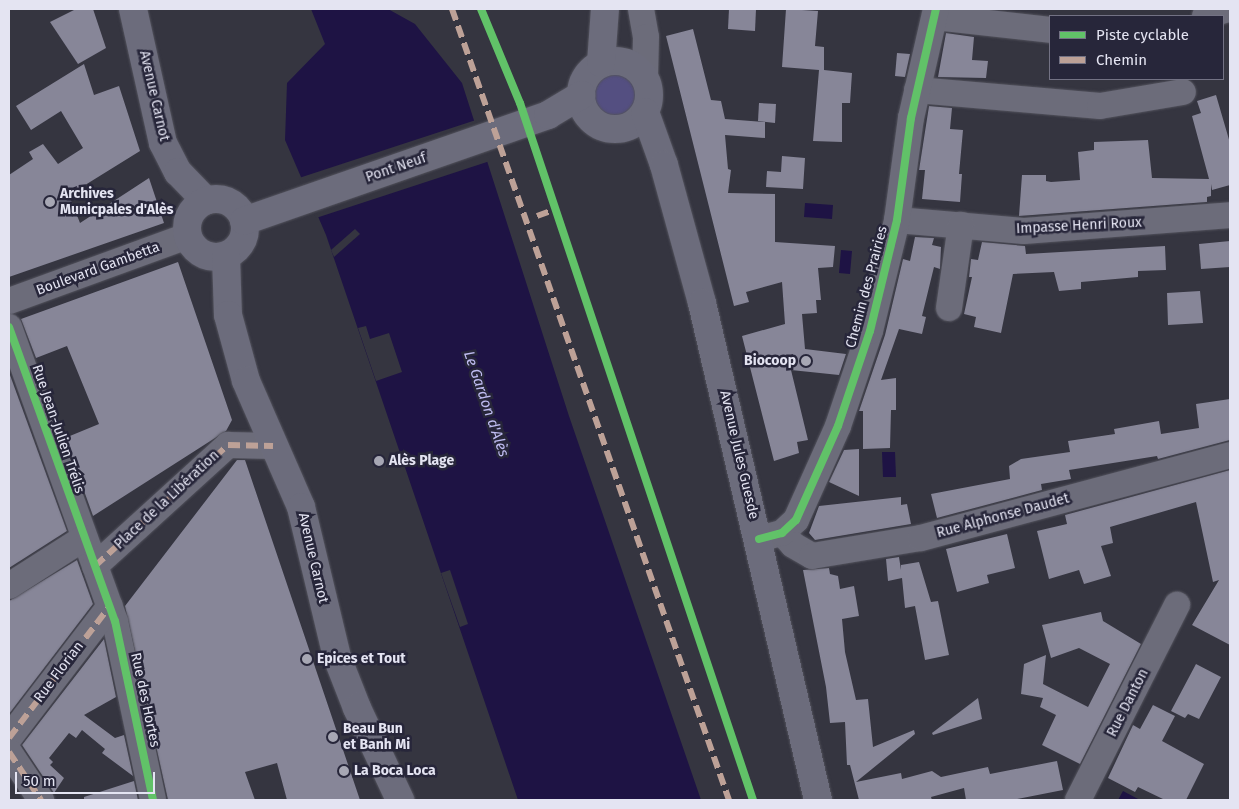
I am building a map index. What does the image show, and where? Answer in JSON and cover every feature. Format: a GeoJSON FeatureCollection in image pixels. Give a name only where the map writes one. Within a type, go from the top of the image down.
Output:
{"type":"FeatureCollection","features":[{"type":"Feature","properties":{"kind":"main road","name":"Avenue Carnot"},"geometry":{"type":"LineString","coordinates":[[133,9],[163,143],[178,172],[206,200]]}},
{"type":"Feature","properties":{"kind":"main road"},"geometry":{"type":"LineString","coordinates":[[605,16],[628,64],[649,89],[636,119],[606,128],[584,105],[586,76],[628,64]]}},
{"type":"Feature","properties":{"kind":"main road","name":"Pont Neuf"},"geometry":{"type":"LineString","coordinates":[[244,221],[548,115],[584,105]]}},
{"type":"Feature","properties":{"kind":"main road","name":"Avenue Jules Guesde"},"geometry":{"type":"LineString","coordinates":[[636,119],[654,143],[664,165],[770,536],[818,800]]}},
{"type":"Feature","properties":{"kind":"main road"},"geometry":{"type":"LineString","coordinates":[[206,200],[225,201],[234,205],[244,221],[239,246],[226,256],[207,256],[198,252],[188,236],[188,219],[198,205],[206,200]]}},
{"type":"Feature","properties":{"kind":"main road","name":"Avenue Carnot"},"geometry":{"type":"LineString","coordinates":[[226,256],[228,315],[238,356],[273,446],[301,507],[337,656],[357,708],[400,800]]}},
{"type":"Feature","properties":{"kind":"street"},"geometry":{"type":"LineString","coordinates":[[628,64],[646,37],[641,9]]}},
{"type":"Feature","properties":{"kind":"street"},"geometry":{"type":"LineString","coordinates":[[1208,15],[1228,9]]}},
{"type":"Feature","properties":{"kind":"street"},"geometry":{"type":"LineString","coordinates":[[936,13],[1049,30]]}},
{"type":"Feature","properties":{"kind":"street","name":"Chemin des Prairies"},"geometry":{"type":"LineString","coordinates":[[770,536],[796,520],[838,426],[870,331],[897,220],[917,90],[936,13]]}},
{"type":"Feature","properties":{"kind":"street"},"geometry":{"type":"LineString","coordinates":[[917,90],[1100,106],[1183,92]]}},
{"type":"Feature","properties":{"kind":"street","name":"Impasse Henri Roux"},"geometry":{"type":"LineString","coordinates":[[897,220],[1024,231],[1230,215]]}},
{"type":"Feature","properties":{"kind":"street"},"geometry":{"type":"LineString","coordinates":[[949,308],[961,226]]}},
{"type":"Feature","properties":{"kind":"street","name":"Boulevard Gambetta"},"geometry":{"type":"LineString","coordinates":[[9,301],[188,236]]}},
{"type":"Feature","properties":{"kind":"street","name":"Rue Jean-Julien Trélis"},"geometry":{"type":"LineString","coordinates":[[9,327],[84,538],[96,566]]}},
{"type":"Feature","properties":{"kind":"street","name":"Place de la Libération"},"geometry":{"type":"LineString","coordinates":[[96,566],[228,445],[273,446]]}},
{"type":"Feature","properties":{"kind":"street","name":"Rue Alphonse Daudet"},"geometry":{"type":"LineString","coordinates":[[770,536],[812,556],[921,538],[1230,455]]}},
{"type":"Feature","properties":{"kind":"street"},"geometry":{"type":"LineString","coordinates":[[9,586],[84,538]]}},
{"type":"Feature","properties":{"kind":"street","name":"Rue des Hortes"},"geometry":{"type":"LineString","coordinates":[[96,566],[110,606],[153,800]]}},
{"type":"Feature","properties":{"kind":"street","name":"Rue Danton"},"geometry":{"type":"LineString","coordinates":[[1078,800],[1177,605]]}},
{"type":"Feature","properties":{"kind":"street","name":"Rue Florian"},"geometry":{"type":"LineString","coordinates":[[9,738],[110,606]]}},
{"type":"Feature","properties":{"kind":"street"},"geometry":{"type":"LineString","coordinates":[[9,752],[41,800]]}},
{"type":"Feature","properties":{"kind":"shaded area"},"geometry":{"type":"Polygon","coordinates":[[[615,71],[624,73],[632,78],[637,86],[639,95],[637,104],[632,112],[624,117],[615,119],[606,117],[598,112],[593,104],[591,95],[593,86],[598,78],[606,73],[615,71]]]}},
{"type":"Feature","properties":{"kind":"water","name":"Le Gardon d'Alès"},"geometry":{"type":"Polygon","coordinates":[[[311,9],[388,9],[415,24],[462,83],[569,416],[701,800],[518,800],[326,235],[285,140],[287,83],[325,44],[311,9]]]}},
{"type":"Feature","properties":{"kind":"water"},"geometry":{"type":"Polygon","coordinates":[[[805,203],[833,205],[832,219],[804,217],[805,203]]]}},
{"type":"Feature","properties":{"kind":"water"},"geometry":{"type":"Polygon","coordinates":[[[841,250],[852,251],[850,274],[839,273],[841,250]]]}},
{"type":"Feature","properties":{"kind":"water"},"geometry":{"type":"Polygon","coordinates":[[[882,452],[895,452],[896,477],[883,477],[882,452]]]}},
{"type":"Feature","properties":{"kind":"water"},"geometry":{"type":"Polygon","coordinates":[[[1123,791],[1140,800],[1118,800],[1123,791]]]}},
{"type":"Feature","properties":{"kind":"pier"},"geometry":{"type":"Polygon","coordinates":[[[476,120],[490,161],[316,218],[299,178],[476,120]]]}},
{"type":"Feature","properties":{"kind":"pier"},"geometry":{"type":"Polygon","coordinates":[[[355,229],[360,234],[334,257],[331,250],[355,229]]]}},
{"type":"Feature","properties":{"kind":"pier"},"geometry":{"type":"Polygon","coordinates":[[[366,326],[370,339],[389,333],[402,372],[376,381],[358,328],[366,326]]]}},
{"type":"Feature","properties":{"kind":"pier"},"geometry":{"type":"Polygon","coordinates":[[[450,570],[468,624],[460,627],[441,573],[450,570]]]}},
{"type":"Feature","properties":{"kind":"building"},"geometry":{"type":"Polygon","coordinates":[[[76,9],[93,9],[106,48],[78,64],[50,22],[76,9]]]}},
{"type":"Feature","properties":{"kind":"building"},"geometry":{"type":"Polygon","coordinates":[[[729,9],[756,9],[755,31],[728,29],[729,9]]]}},
{"type":"Feature","properties":{"kind":"building"},"geometry":{"type":"Polygon","coordinates":[[[786,9],[818,11],[815,46],[824,47],[824,70],[852,73],[850,103],[842,103],[842,142],[813,141],[819,70],[782,67],[786,9]]]}},
{"type":"Feature","properties":{"kind":"building"},"geometry":{"type":"Polygon","coordinates":[[[693,29],[711,100],[721,101],[725,119],[765,122],[765,138],[725,135],[728,169],[731,170],[728,193],[775,194],[775,242],[835,246],[833,267],[818,268],[821,300],[816,300],[817,313],[802,314],[805,349],[846,354],[839,375],[791,370],[808,440],[797,442],[799,453],[774,461],[742,336],[785,324],[782,282],[746,292],[749,302],[734,306],[666,36],[693,29]]]}},
{"type":"Feature","properties":{"kind":"building"},"geometry":{"type":"Polygon","coordinates":[[[946,33],[974,37],[972,60],[988,61],[986,78],[938,77],[946,33]]]}},
{"type":"Feature","properties":{"kind":"building"},"geometry":{"type":"Polygon","coordinates":[[[897,53],[910,54],[905,77],[895,76],[897,53]]]}},
{"type":"Feature","properties":{"kind":"building"},"geometry":{"type":"Polygon","coordinates":[[[84,64],[94,95],[119,86],[140,151],[69,195],[80,223],[149,178],[164,223],[9,277],[9,175],[33,159],[29,152],[43,144],[58,164],[83,148],[61,111],[31,130],[16,106],[84,64]]]}},
{"type":"Feature","properties":{"kind":"building"},"geometry":{"type":"Polygon","coordinates":[[[1216,95],[1230,143],[1230,185],[1212,190],[1211,184],[1211,196],[1207,197],[1207,202],[1019,216],[1022,175],[1046,175],[1046,181],[1051,182],[1080,180],[1078,152],[1094,150],[1094,142],[1148,140],[1152,178],[1209,179],[1192,116],[1201,113],[1197,101],[1216,95]]]}},
{"type":"Feature","properties":{"kind":"building"},"geometry":{"type":"Polygon","coordinates":[[[759,103],[776,104],[775,123],[758,121],[759,103]]]}},
{"type":"Feature","properties":{"kind":"building"},"geometry":{"type":"Polygon","coordinates":[[[929,106],[952,108],[950,129],[963,130],[959,174],[962,174],[960,202],[922,199],[925,170],[919,170],[929,106]]]}},
{"type":"Feature","properties":{"kind":"building"},"geometry":{"type":"Polygon","coordinates":[[[782,156],[805,158],[803,189],[766,187],[767,171],[781,172],[782,156]]]}},
{"type":"Feature","properties":{"kind":"building"},"geometry":{"type":"Polygon","coordinates":[[[915,237],[934,238],[932,245],[941,247],[940,269],[934,267],[922,316],[926,317],[922,334],[899,329],[881,380],[896,378],[896,410],[891,410],[890,448],[863,449],[863,411],[859,411],[885,335],[903,259],[910,261],[915,237]]]}},
{"type":"Feature","properties":{"kind":"building"},"geometry":{"type":"Polygon","coordinates":[[[1230,241],[1230,267],[1201,269],[1199,244],[1230,241]]]}},
{"type":"Feature","properties":{"kind":"building"},"geometry":{"type":"Polygon","coordinates":[[[982,242],[1025,246],[1026,254],[1165,246],[1166,270],[1138,271],[1138,277],[1081,282],[1081,289],[1059,291],[1054,272],[1013,274],[1001,333],[974,327],[976,317],[964,314],[972,277],[969,277],[971,259],[978,260],[982,242]]]}},
{"type":"Feature","properties":{"kind":"building"},"geometry":{"type":"Polygon","coordinates":[[[178,262],[232,420],[226,431],[93,516],[65,438],[99,424],[67,346],[36,358],[21,319],[178,262]]]}},
{"type":"Feature","properties":{"kind":"building"},"geometry":{"type":"Polygon","coordinates":[[[1200,291],[1203,323],[1168,325],[1167,293],[1200,291]]]}},
{"type":"Feature","properties":{"kind":"building"},"geometry":{"type":"Polygon","coordinates":[[[9,376],[67,531],[9,568],[9,376]]]}},
{"type":"Feature","properties":{"kind":"building"},"geometry":{"type":"Polygon","coordinates":[[[1230,399],[1230,440],[1158,459],[1157,456],[1069,470],[1071,479],[1041,484],[1042,490],[937,518],[931,494],[1010,479],[1009,466],[1021,459],[1070,452],[1068,441],[1115,434],[1114,429],[1159,421],[1161,434],[1199,428],[1196,404],[1230,399]]]}},
{"type":"Feature","properties":{"kind":"building"},"geometry":{"type":"Polygon","coordinates":[[[859,449],[859,496],[829,482],[844,450],[859,449]]]}},
{"type":"Feature","properties":{"kind":"building"},"geometry":{"type":"Polygon","coordinates":[[[237,460],[245,460],[360,800],[287,800],[277,763],[245,772],[255,800],[168,800],[125,606],[237,460]]]}},
{"type":"Feature","properties":{"kind":"building"},"geometry":{"type":"Polygon","coordinates":[[[1230,470],[1230,645],[1192,625],[1219,580],[1213,582],[1196,502],[1110,527],[1113,543],[1101,546],[1111,576],[1084,584],[1079,570],[1049,579],[1037,531],[1067,524],[1065,515],[1230,470]]]}},
{"type":"Feature","properties":{"kind":"building"},"geometry":{"type":"Polygon","coordinates":[[[901,497],[901,505],[907,504],[911,524],[815,540],[809,533],[819,506],[901,497]]]}},
{"type":"Feature","properties":{"kind":"building"},"geometry":{"type":"Polygon","coordinates":[[[1007,534],[1015,568],[987,575],[989,583],[957,592],[946,549],[1007,534]]]}},
{"type":"Feature","properties":{"kind":"building"},"geometry":{"type":"Polygon","coordinates":[[[899,557],[901,570],[901,565],[919,562],[931,602],[938,601],[949,655],[925,660],[915,606],[905,608],[902,578],[888,581],[886,559],[899,557]]]}},
{"type":"Feature","properties":{"kind":"building"},"geometry":{"type":"Polygon","coordinates":[[[77,560],[93,604],[9,714],[9,601],[77,560]]]}},
{"type":"Feature","properties":{"kind":"building"},"geometry":{"type":"Polygon","coordinates":[[[829,568],[830,574],[838,576],[840,589],[854,586],[859,616],[842,619],[845,652],[856,700],[868,699],[873,747],[914,730],[915,734],[856,782],[901,773],[902,779],[932,771],[941,777],[988,767],[990,774],[1057,761],[1063,790],[1012,800],[966,800],[964,788],[931,797],[932,800],[859,800],[850,765],[847,765],[845,722],[830,723],[826,687],[803,570],[829,568]]]}},
{"type":"Feature","properties":{"kind":"building"},"geometry":{"type":"Polygon","coordinates":[[[1101,612],[1103,621],[1141,644],[1080,764],[1042,745],[1056,715],[1040,707],[1043,698],[1021,694],[1024,664],[1046,655],[1043,684],[1088,707],[1110,664],[1079,648],[1051,658],[1042,625],[1101,612]]]}},
{"type":"Feature","properties":{"kind":"building"},"geometry":{"type":"Polygon","coordinates":[[[104,639],[116,697],[84,715],[115,738],[124,735],[133,776],[102,753],[105,749],[82,730],[76,738],[69,733],[49,758],[53,762],[50,765],[64,778],[54,793],[22,745],[104,639]]]}},
{"type":"Feature","properties":{"kind":"building"},"geometry":{"type":"Polygon","coordinates":[[[1196,664],[1221,677],[1199,719],[1188,714],[1185,718],[1171,711],[1196,664]]]}},
{"type":"Feature","properties":{"kind":"building"},"geometry":{"type":"Polygon","coordinates":[[[978,698],[982,719],[933,735],[932,733],[978,698]]]}},
{"type":"Feature","properties":{"kind":"building"},"geometry":{"type":"Polygon","coordinates":[[[1153,705],[1175,716],[1162,741],[1204,764],[1186,800],[1165,800],[1138,787],[1135,792],[1108,778],[1133,725],[1140,729],[1153,705]]]}},
{"type":"Feature","properties":{"kind":"building"},"geometry":{"type":"Polygon","coordinates":[[[134,781],[138,800],[84,800],[84,797],[134,781]]]}},
{"type":"Feature","properties":{"kind":"marked path"},"geometry":{"type":"LineString","coordinates":[[452,9],[729,800]]}},
{"type":"Feature","properties":{"kind":"marked path"},"geometry":{"type":"LineString","coordinates":[[537,216],[556,209]]}},
{"type":"Feature","properties":{"kind":"marked path"},"geometry":{"type":"LineString","coordinates":[[95,566],[228,445],[273,446]]}},
{"type":"Feature","properties":{"kind":"marked path"},"geometry":{"type":"LineString","coordinates":[[9,738],[110,606]]}},
{"type":"Feature","properties":{"kind":"marked path"},"geometry":{"type":"LineString","coordinates":[[9,752],[41,800]]}},
{"type":"Feature","properties":{"kind":"cycle path"},"geometry":{"type":"LineString","coordinates":[[481,9],[520,103],[753,800]]}},
{"type":"Feature","properties":{"kind":"cycle path"},"geometry":{"type":"LineString","coordinates":[[759,539],[782,533],[796,520],[838,426],[870,331],[897,220],[911,118],[936,9]]}},
{"type":"Feature","properties":{"kind":"cycle path"},"geometry":{"type":"LineString","coordinates":[[9,327],[115,621],[153,800]]}},
{"type":"Feature","properties":{"kind":"place","name":"Archives Municpales d'Alès"},"geometry":{"type":"Point","coordinates":[50,202]}},
{"type":"Feature","properties":{"kind":"place","name":"Biocoop"},"geometry":{"type":"Point","coordinates":[806,361]}},
{"type":"Feature","properties":{"kind":"place","name":"Alès Plage"},"geometry":{"type":"Point","coordinates":[379,461]}},
{"type":"Feature","properties":{"kind":"place","name":"Epices et Tout"},"geometry":{"type":"Point","coordinates":[307,659]}},
{"type":"Feature","properties":{"kind":"place","name":"Beau Bun et Banh Mi"},"geometry":{"type":"Point","coordinates":[333,737]}},
{"type":"Feature","properties":{"kind":"place","name":"La Boca Loca"},"geometry":{"type":"Point","coordinates":[344,771]}}]}
